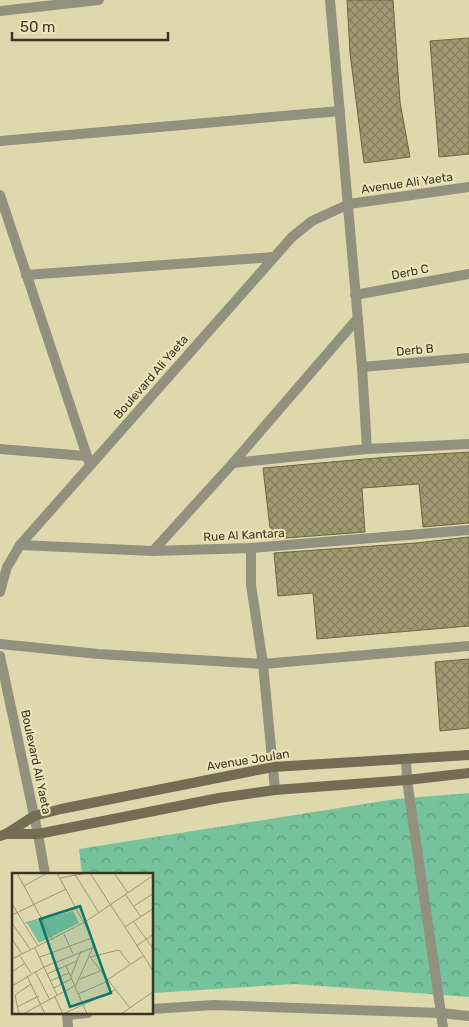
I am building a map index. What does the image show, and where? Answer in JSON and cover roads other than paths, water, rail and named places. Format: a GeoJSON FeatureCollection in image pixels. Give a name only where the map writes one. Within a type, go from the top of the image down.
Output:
{"type":"FeatureCollection","features":[{"type":"Feature","properties":{"kind":"street"},"geometry":{"type":"LineString","coordinates":[[0,11],[99,0]]}},
{"type":"Feature","properties":{"kind":"street"},"geometry":{"type":"LineString","coordinates":[[330,0],[358,318],[367,449]]}},
{"type":"Feature","properties":{"kind":"street"},"geometry":{"type":"LineString","coordinates":[[0,141],[340,111]]}},
{"type":"Feature","properties":{"kind":"street","name":"Avenue Ali Yaeta"},"geometry":{"type":"LineString","coordinates":[[348,204],[469,187]]}},
{"type":"Feature","properties":{"kind":"street"},"geometry":{"type":"LineString","coordinates":[[0,195],[88,461],[0,449]]}},
{"type":"Feature","properties":{"kind":"street","name":"Boulevard Ali Yaeta"},"geometry":{"type":"LineString","coordinates":[[0,592],[7,567],[20,545],[88,461],[292,237],[312,220],[348,204]]}},
{"type":"Feature","properties":{"kind":"street"},"geometry":{"type":"LineString","coordinates":[[26,275],[274,257]]}},
{"type":"Feature","properties":{"kind":"street","name":"Derb C"},"geometry":{"type":"LineString","coordinates":[[356,295],[469,274]]}},
{"type":"Feature","properties":{"kind":"street"},"geometry":{"type":"LineString","coordinates":[[153,551],[233,463],[358,318]]}},
{"type":"Feature","properties":{"kind":"street","name":"Derb B"},"geometry":{"type":"LineString","coordinates":[[362,367],[469,358]]}},
{"type":"Feature","properties":{"kind":"street"},"geometry":{"type":"LineString","coordinates":[[233,463],[367,449],[469,444]]}},
{"type":"Feature","properties":{"kind":"street","name":"Rue Al Kantara"},"geometry":{"type":"LineString","coordinates":[[20,545],[153,551],[251,548],[469,530]]}},
{"type":"Feature","properties":{"kind":"street"},"geometry":{"type":"LineString","coordinates":[[251,548],[251,585],[263,664],[275,790]]}},
{"type":"Feature","properties":{"kind":"street"},"geometry":{"type":"LineString","coordinates":[[0,644],[98,654],[263,664],[469,646]]}},
{"type":"Feature","properties":{"kind":"street","name":"Boulevard Ali Yaeta"},"geometry":{"type":"LineString","coordinates":[[0,656],[45,873]]}},
{"type":"Feature","properties":{"kind":"street","name":"Avenue Joulan"},"geometry":{"type":"LineString","coordinates":[[3,835],[34,816],[61,809],[273,766],[469,755]]}},
{"type":"Feature","properties":{"kind":"street"},"geometry":{"type":"LineString","coordinates":[[406,758],[407,780],[443,1027]]}},
{"type":"Feature","properties":{"kind":"street"},"geometry":{"type":"LineString","coordinates":[[3,835],[38,834],[219,798],[275,790],[407,780],[469,773]]}},
{"type":"Feature","properties":{"kind":"street"},"geometry":{"type":"LineString","coordinates":[[154,1009],[214,1005],[441,1013],[469,1016]]}},
{"type":"Feature","properties":{"kind":"street"},"geometry":{"type":"LineString","coordinates":[[67,1014],[68,1027]]}}]}
